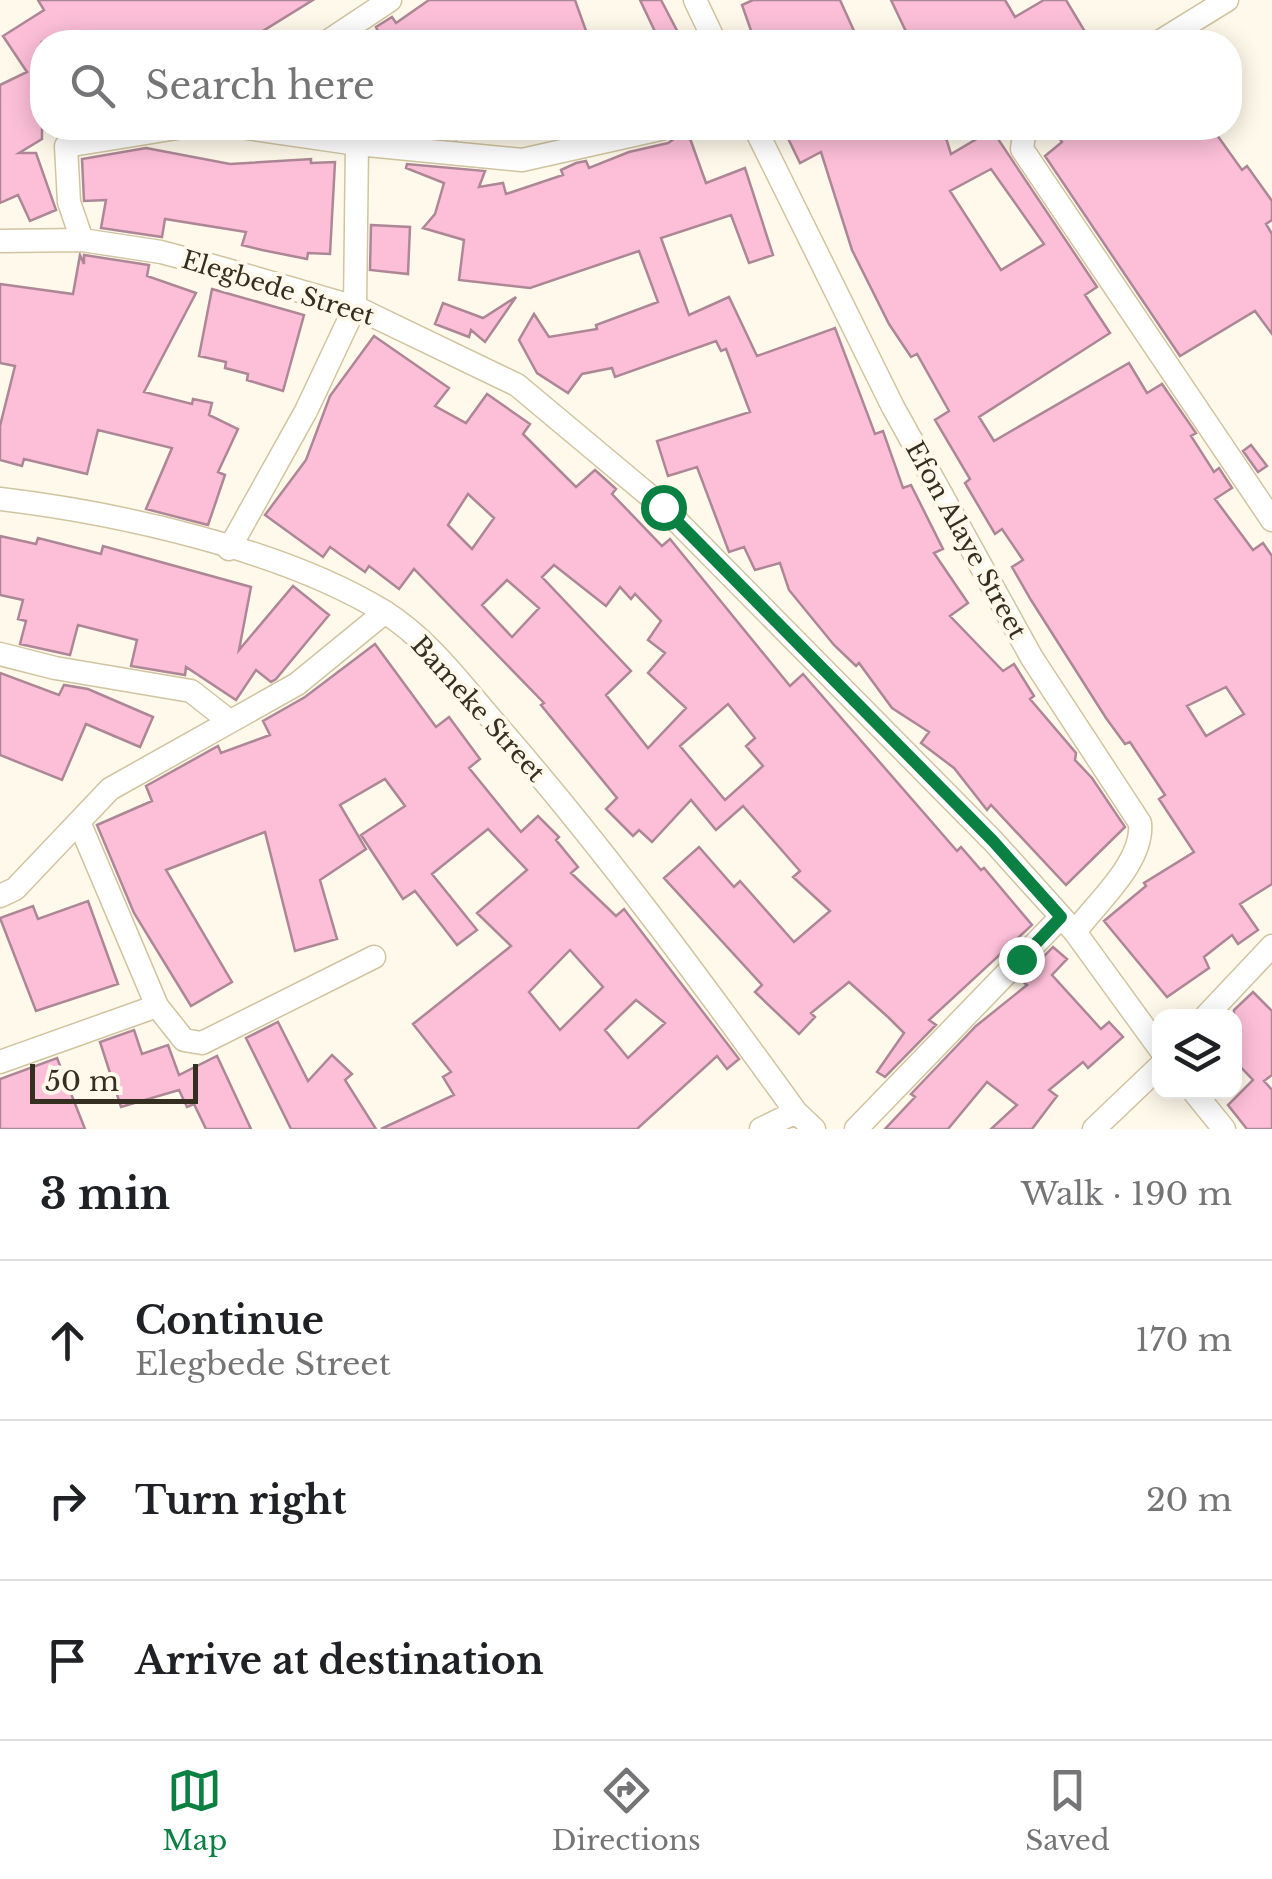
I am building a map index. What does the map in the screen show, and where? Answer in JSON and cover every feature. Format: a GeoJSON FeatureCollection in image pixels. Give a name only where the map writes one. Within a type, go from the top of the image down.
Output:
{"type":"FeatureCollection","features":[{"type":"Feature","properties":{"kind":"street"},"geometry":{"type":"LineString","coordinates":[[345,30],[390,0]]}},
{"type":"Feature","properties":{"kind":"street"},"geometry":{"type":"LineString","coordinates":[[696,0],[710,30]]}},
{"type":"Feature","properties":{"kind":"street"},"geometry":{"type":"LineString","coordinates":[[1178,30],[1227,0]]}},
{"type":"Feature","properties":{"kind":"street"},"geometry":{"type":"LineString","coordinates":[[82,240],[69,202],[66,146],[103,140]]}},
{"type":"Feature","properties":{"kind":"street"},"geometry":{"type":"LineString","coordinates":[[330,140],[522,160],[611,140]]}},
{"type":"Feature","properties":{"kind":"street","name":"Efon Alaye Street"},"geometry":{"type":"LineString","coordinates":[[761,140],[893,407],[1032,658],[1140,822],[1142,838],[1134,855],[1068,924],[856,1129]]}},
{"type":"Feature","properties":{"kind":"street"},"geometry":{"type":"LineString","coordinates":[[1023,140],[1022,149],[1272,520]]}},
{"type":"Feature","properties":{"kind":"street"},"geometry":{"type":"LineString","coordinates":[[229,550],[306,411],[355,307],[357,144]]}},
{"type":"Feature","properties":{"kind":"street","name":"Elegbede Street"},"geometry":{"type":"LineString","coordinates":[[0,241],[82,240],[161,252],[355,307],[518,385],[663,507],[993,841],[1068,924],[1152,1038]]}},
{"type":"Feature","properties":{"kind":"street","name":"Bameke Street"},"geometry":{"type":"LineString","coordinates":[[0,498],[194,536],[311,574],[384,612],[428,647],[534,770],[650,912],[796,1112],[814,1129]]}},
{"type":"Feature","properties":{"kind":"street"},"geometry":{"type":"LineString","coordinates":[[0,896],[14,889],[110,788],[298,684],[384,612]]}},
{"type":"Feature","properties":{"kind":"street"},"geometry":{"type":"LineString","coordinates":[[0,654],[55,668],[190,691],[228,720]]}},
{"type":"Feature","properties":{"kind":"street"},"geometry":{"type":"LineString","coordinates":[[79,822],[157,1006],[184,1040],[202,1043],[374,957]]}},
{"type":"Feature","properties":{"kind":"street"},"geometry":{"type":"LineString","coordinates":[[1213,1009],[1272,946]]}},
{"type":"Feature","properties":{"kind":"street"},"geometry":{"type":"LineString","coordinates":[[0,1062],[157,1006]]}},
{"type":"Feature","properties":{"kind":"street"},"geometry":{"type":"LineString","coordinates":[[1094,1129],[1152,1074]]}},
{"type":"Feature","properties":{"kind":"street"},"geometry":{"type":"LineString","coordinates":[[1200,1099],[1224,1129]]}},
{"type":"Feature","properties":{"kind":"street"},"geometry":{"type":"LineString","coordinates":[[761,1129],[796,1112]]}},
{"type":"Feature","properties":{"kind":"building"},"geometry":{"type":"Polygon","coordinates":[[[38,0],[313,0],[264,30],[30,30],[30,140],[40,140],[19,153],[36,153],[56,210],[30,221],[18,195],[0,203],[0,85],[27,72],[3,36],[44,10],[38,0]]]}},
{"type":"Feature","properties":{"kind":"building"},"geometry":{"type":"Polygon","coordinates":[[[429,0],[575,0],[586,30],[376,27],[392,17],[396,23],[429,0]]]}},
{"type":"Feature","properties":{"kind":"building"},"geometry":{"type":"Polygon","coordinates":[[[640,0],[661,0],[677,30],[654,30],[640,0]]]}},
{"type":"Feature","properties":{"kind":"building"},"geometry":{"type":"Polygon","coordinates":[[[753,0],[840,0],[854,30],[751,30],[742,5],[753,0]]]}},
{"type":"Feature","properties":{"kind":"building"},"geometry":{"type":"Polygon","coordinates":[[[891,0],[1005,0],[1015,17],[1044,0],[1066,0],[1084,30],[905,30],[891,0]]]}},
{"type":"Feature","properties":{"kind":"building"},"geometry":{"type":"Polygon","coordinates":[[[691,140],[706,183],[745,168],[773,255],[749,263],[731,215],[661,238],[689,315],[729,297],[757,356],[835,328],[875,434],[883,431],[903,488],[911,485],[943,549],[934,553],[968,603],[950,616],[1003,671],[1014,664],[1034,696],[1030,699],[1076,753],[1075,760],[1125,827],[1066,885],[991,805],[987,810],[954,768],[921,743],[929,732],[892,708],[859,663],[856,666],[834,645],[789,590],[780,563],[755,570],[744,547],[729,552],[697,467],[668,476],[657,441],[750,412],[726,349],[721,351],[716,341],[615,377],[612,368],[582,374],[568,393],[537,373],[519,340],[534,314],[549,337],[597,329],[596,325],[658,302],[639,251],[530,288],[459,280],[464,240],[423,228],[435,214],[444,183],[406,168],[407,164],[485,171],[479,187],[503,183],[506,194],[563,175],[561,170],[576,163],[586,161],[589,168],[629,152],[691,140]]]}},
{"type":"Feature","properties":{"kind":"building"},"geometry":{"type":"Polygon","coordinates":[[[789,140],[947,140],[951,154],[975,140],[999,140],[1097,287],[1085,295],[1110,333],[979,417],[994,441],[1129,363],[1147,393],[1162,384],[1196,433],[1191,436],[1214,472],[1219,468],[1232,488],[1215,499],[1253,550],[1263,543],[1272,556],[1272,884],[1240,904],[1258,930],[1238,944],[1232,935],[1204,957],[1209,968],[1167,997],[1104,921],[1146,886],[1144,883],[1194,852],[1159,799],[1165,795],[1130,742],[1125,744],[1106,718],[1031,600],[1012,567],[1023,560],[1002,529],[995,534],[965,483],[970,479],[935,420],[949,411],[917,354],[911,357],[889,324],[852,250],[821,152],[800,163],[789,140]],[[991,169],[950,191],[1001,270],[1044,244],[991,169]],[[1226,687],[1187,706],[1206,736],[1244,714],[1226,687]]]}},
{"type":"Feature","properties":{"kind":"building"},"geometry":{"type":"Polygon","coordinates":[[[1221,140],[1242,170],[1247,166],[1272,201],[1272,220],[1266,224],[1272,234],[1272,334],[1255,311],[1180,356],[1045,156],[1062,142],[1221,140]]]}},
{"type":"Feature","properties":{"kind":"building"},"geometry":{"type":"Polygon","coordinates":[[[146,148],[230,164],[311,159],[311,163],[335,162],[330,254],[308,253],[307,259],[262,250],[242,245],[246,232],[165,219],[162,237],[101,228],[106,200],[84,201],[82,159],[146,148]]]}},
{"type":"Feature","properties":{"kind":"building"},"geometry":{"type":"Polygon","coordinates":[[[371,225],[410,227],[408,274],[370,270],[371,225]]]}},
{"type":"Feature","properties":{"kind":"building"},"geometry":{"type":"Polygon","coordinates":[[[80,255],[84,264],[84,255],[149,265],[147,276],[196,293],[144,392],[192,404],[193,399],[212,403],[209,415],[238,429],[218,472],[225,475],[208,525],[146,509],[172,448],[98,430],[87,474],[24,459],[22,466],[0,460],[0,426],[15,366],[0,363],[0,284],[73,294],[80,255]]]}},
{"type":"Feature","properties":{"kind":"building"},"geometry":{"type":"Polygon","coordinates":[[[212,289],[304,315],[283,391],[247,380],[248,374],[225,368],[226,362],[199,356],[212,289]]]}},
{"type":"Feature","properties":{"kind":"building"},"geometry":{"type":"Polygon","coordinates":[[[516,297],[485,342],[471,330],[469,337],[435,324],[443,303],[483,318],[516,297]]]}},
{"type":"Feature","properties":{"kind":"building"},"geometry":{"type":"Polygon","coordinates":[[[374,336],[449,388],[435,406],[466,423],[487,394],[530,424],[523,434],[576,487],[595,470],[616,489],[612,494],[662,546],[670,539],[790,686],[803,674],[957,851],[961,847],[981,870],[984,868],[1032,925],[929,1020],[936,1025],[885,1077],[877,1072],[904,1033],[849,982],[811,1013],[815,1017],[799,1034],[755,992],[762,985],[664,878],[699,847],[734,887],[740,881],[794,942],[830,911],[793,877],[800,871],[743,806],[716,830],[691,800],[652,842],[639,830],[633,836],[606,809],[617,798],[541,705],[544,703],[414,569],[399,589],[369,566],[365,572],[330,547],[323,557],[265,515],[306,460],[330,396],[374,336]],[[468,494],[448,525],[472,549],[494,518],[468,494]],[[554,565],[542,577],[631,671],[606,695],[648,748],[686,708],[648,673],[665,653],[648,640],[661,621],[635,594],[631,599],[620,587],[606,606],[554,565]],[[507,580],[482,605],[512,637],[539,608],[507,580]],[[728,704],[680,746],[725,800],[763,766],[746,746],[755,738],[728,704]]]}},
{"type":"Feature","properties":{"kind":"building"},"geometry":{"type":"Polygon","coordinates":[[[1251,445],[1267,466],[1258,472],[1243,451],[1251,445]]]}},
{"type":"Feature","properties":{"kind":"building"},"geometry":{"type":"Polygon","coordinates":[[[0,536],[36,544],[38,538],[101,554],[103,546],[251,587],[239,650],[293,586],[329,615],[276,679],[271,682],[256,670],[236,700],[186,667],[185,675],[131,666],[137,640],[78,625],[70,655],[20,644],[26,621],[18,619],[23,600],[0,595],[0,536]]]}},
{"type":"Feature","properties":{"kind":"building"},"geometry":{"type":"Polygon","coordinates":[[[375,644],[436,727],[449,717],[480,759],[469,768],[521,832],[538,816],[559,837],[556,840],[578,867],[571,873],[616,916],[624,909],[739,1059],[727,1069],[717,1056],[637,1129],[381,1129],[454,1095],[443,1077],[451,1072],[413,1024],[511,946],[477,913],[527,870],[488,829],[432,874],[477,930],[457,945],[415,891],[403,899],[361,835],[405,806],[385,779],[340,805],[366,849],[320,880],[337,939],[295,951],[265,832],[166,870],[232,982],[191,1006],[134,913],[97,825],[152,801],[146,786],[218,746],[221,753],[270,735],[263,721],[305,697],[375,644]],[[570,950],[529,992],[560,1030],[603,987],[570,950]],[[636,1000],[605,1030],[628,1058],[665,1023],[636,1000]]]}},
{"type":"Feature","properties":{"kind":"building"},"geometry":{"type":"Polygon","coordinates":[[[0,673],[59,695],[64,685],[88,689],[153,717],[140,747],[86,724],[62,780],[0,755],[0,673]]]}},
{"type":"Feature","properties":{"kind":"building"},"geometry":{"type":"Polygon","coordinates":[[[88,901],[118,984],[36,1011],[0,918],[33,906],[38,919],[88,901]]]}},
{"type":"Feature","properties":{"kind":"building"},"geometry":{"type":"Polygon","coordinates":[[[1053,947],[1067,959],[1052,975],[1101,1029],[1109,1022],[1123,1037],[1088,1068],[1083,1062],[1049,1090],[1057,1096],[1032,1129],[991,1129],[1017,1105],[987,1082],[948,1129],[885,1129],[915,1097],[911,1094],[976,1026],[1027,985],[1021,980],[1053,947]]]}},
{"type":"Feature","properties":{"kind":"building"},"geometry":{"type":"Polygon","coordinates":[[[1253,992],[1272,1011],[1272,1075],[1264,1081],[1272,1090],[1272,1129],[1247,1129],[1228,1105],[1234,1099],[1242,1099],[1242,1091],[1253,1080],[1242,1068],[1242,1009],[1235,1009],[1253,992]]]}},
{"type":"Feature","properties":{"kind":"building"},"geometry":{"type":"Polygon","coordinates":[[[278,1022],[308,1081],[332,1055],[352,1074],[345,1080],[376,1129],[291,1129],[246,1038],[278,1022]]]}},
{"type":"Feature","properties":{"kind":"building"},"geometry":{"type":"Polygon","coordinates":[[[134,1030],[142,1054],[168,1045],[179,1075],[217,1056],[251,1129],[206,1129],[194,1104],[187,1107],[179,1090],[121,1107],[100,1042],[134,1030]]]}},
{"type":"Feature","properties":{"kind":"building"},"geometry":{"type":"Polygon","coordinates":[[[57,1058],[85,1129],[0,1129],[0,1079],[57,1058]]]}},
{"type":"Feature","properties":{"kind":"route"},"geometry":{"type":"LineString","coordinates":[[663,507],[993,841],[1061,917],[1021,959]]}}]}
